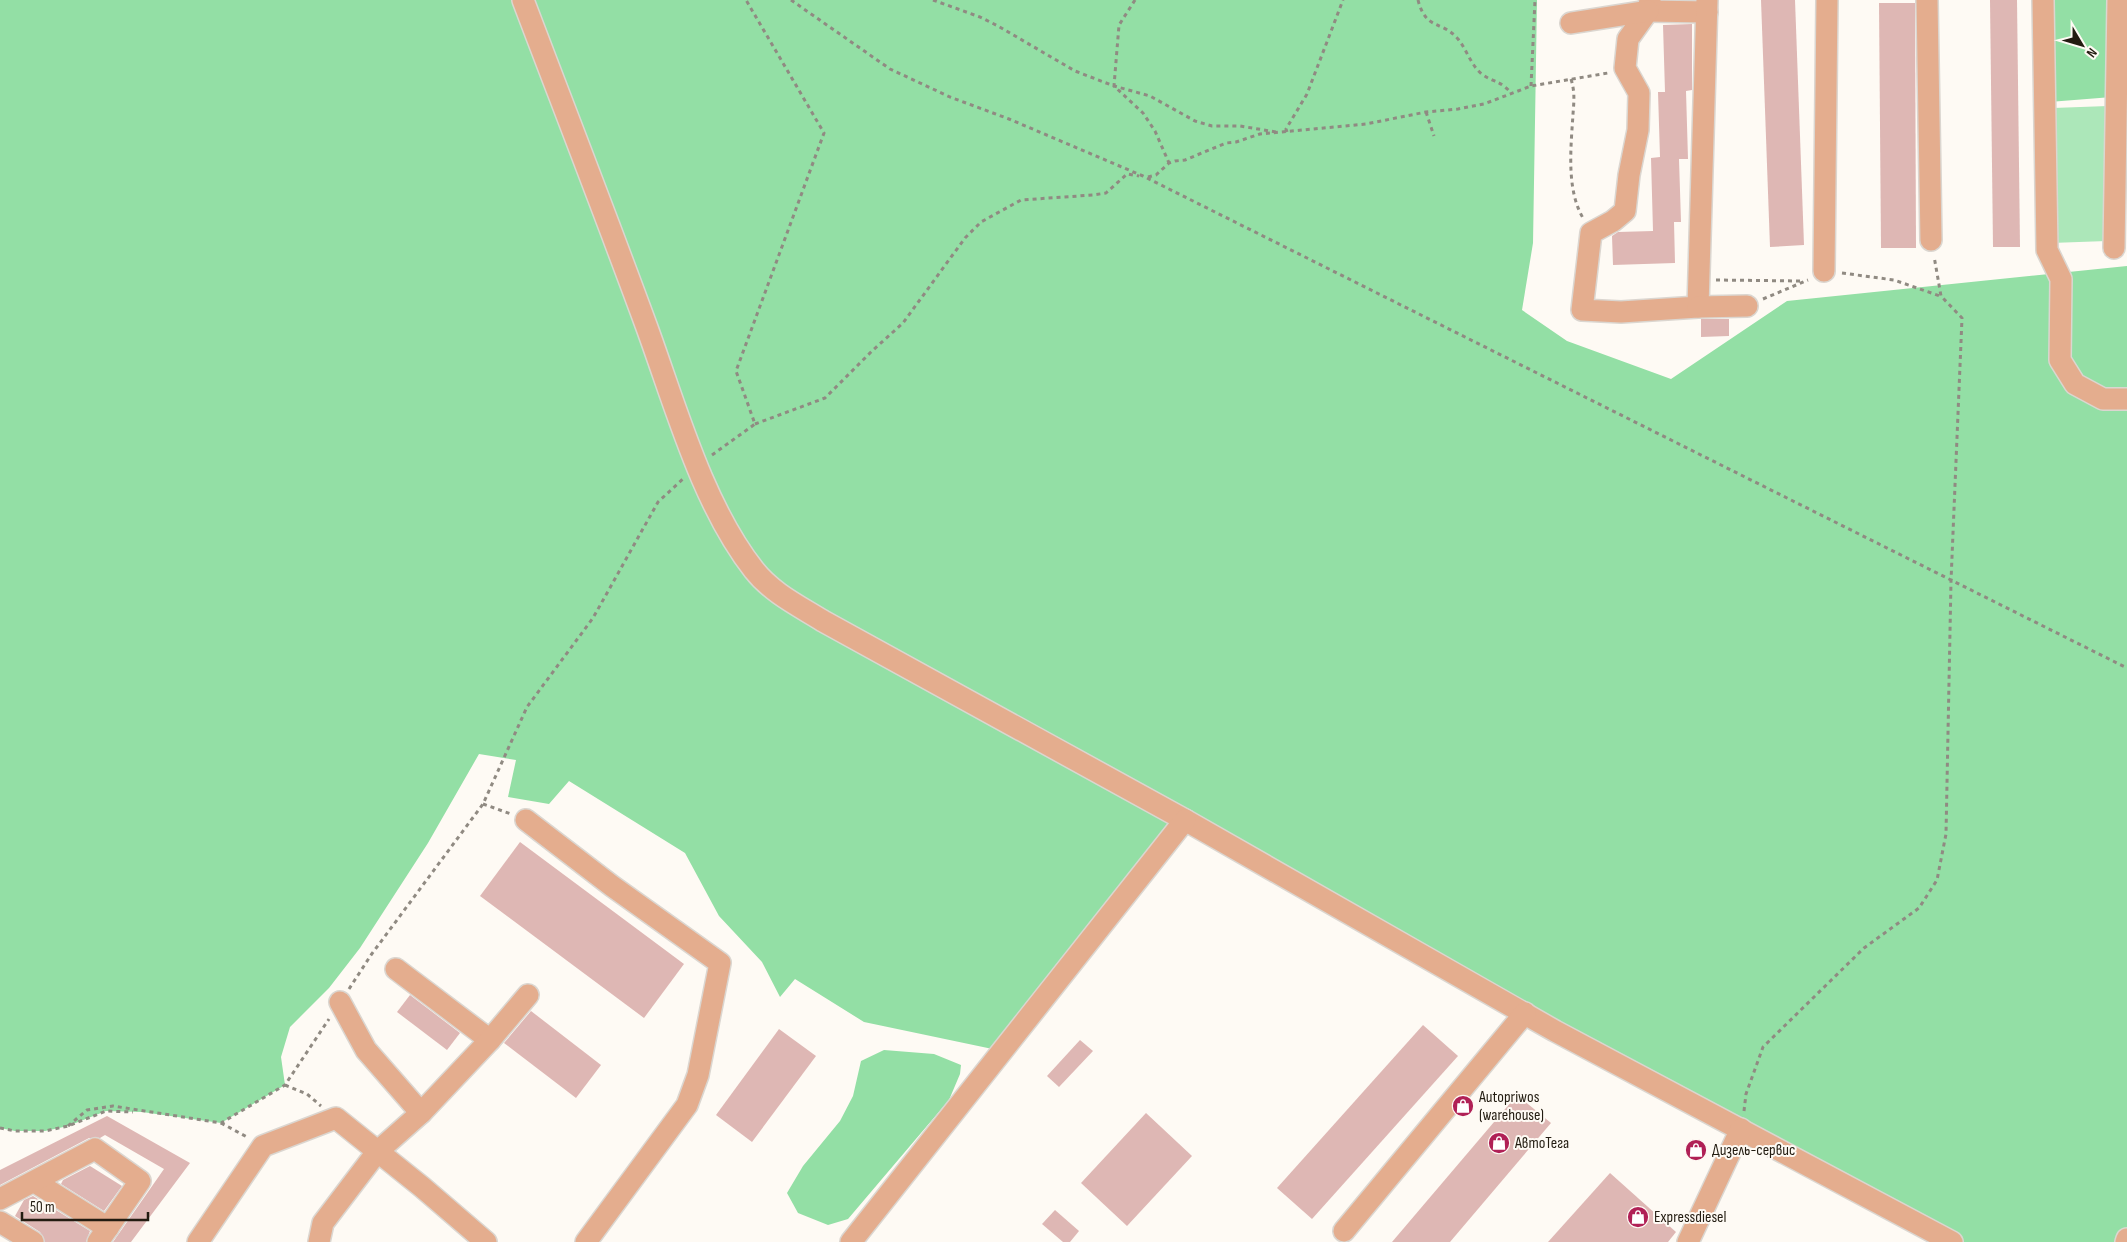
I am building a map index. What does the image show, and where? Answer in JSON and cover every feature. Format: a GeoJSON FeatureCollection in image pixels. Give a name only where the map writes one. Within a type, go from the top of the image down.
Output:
{"type":"FeatureCollection","features":[{"type":"Feature","properties":{"kind":"street"},"geometry":{"type":"LineString","coordinates":[[523,0],[631,283],[697,465],[738,547],[761,578],[778,593],[823,622],[1185,820],[1525,1013],[1952,1242]]}},
{"type":"Feature","properties":{"kind":"street"},"geometry":{"type":"LineString","coordinates":[[1824,271],[1827,0]]}},
{"type":"Feature","properties":{"kind":"street"},"geometry":{"type":"LineString","coordinates":[[1927,0],[1931,240]]}},
{"type":"Feature","properties":{"kind":"street"},"geometry":{"type":"LineString","coordinates":[[2043,0],[2046,250],[2061,279],[2060,360],[2075,384],[2103,399],[2127,399]]}},
{"type":"Feature","properties":{"kind":"street"},"geometry":{"type":"LineString","coordinates":[[2114,248],[2118,0]]}},
{"type":"Feature","properties":{"kind":"street"},"geometry":{"type":"LineString","coordinates":[[1649,6],[1628,39],[1625,68],[1639,93],[1638,130],[1629,175],[1626,211],[1614,221],[1591,233],[1582,310],[1621,312],[1747,306]]}},
{"type":"Feature","properties":{"kind":"street"},"geometry":{"type":"LineString","coordinates":[[1571,23],[1649,6],[1707,6],[1698,307]]}},
{"type":"Feature","properties":{"kind":"street"},"geometry":{"type":"LineString","coordinates":[[526,820],[612,886],[720,963],[698,1075],[687,1105],[586,1242]]}},
{"type":"Feature","properties":{"kind":"street"},"geometry":{"type":"LineString","coordinates":[[851,1242],[1185,820]]}},
{"type":"Feature","properties":{"kind":"street"},"geometry":{"type":"LineString","coordinates":[[396,969],[490,1040]]}},
{"type":"Feature","properties":{"kind":"street"},"geometry":{"type":"LineString","coordinates":[[319,1242],[323,1223],[377,1152],[420,1113],[490,1040],[528,995]]}},
{"type":"Feature","properties":{"kind":"street"},"geometry":{"type":"LineString","coordinates":[[340,1002],[366,1050],[420,1113]]}},
{"type":"Feature","properties":{"kind":"street"},"geometry":{"type":"LineString","coordinates":[[1344,1231],[1525,1013]]}},
{"type":"Feature","properties":{"kind":"street"},"geometry":{"type":"LineString","coordinates":[[198,1242],[263,1146],[336,1118],[422,1187],[486,1242]]}},
{"type":"Feature","properties":{"kind":"street"},"geometry":{"type":"LineString","coordinates":[[1688,1242],[1741,1128]]}},
{"type":"Feature","properties":{"kind":"street"},"geometry":{"type":"LineString","coordinates":[[0,1199],[95,1149],[140,1180],[103,1235],[35,1182]]}},
{"type":"Feature","properties":{"kind":"street"},"geometry":{"type":"LineString","coordinates":[[0,1222],[33,1242]]}},
{"type":"Feature","properties":{"kind":"path"},"geometry":{"type":"LineString","coordinates":[[746,0],[824,133],[736,371],[755,424]]}},
{"type":"Feature","properties":{"kind":"path"},"geometry":{"type":"LineString","coordinates":[[790,0],[890,69],[950,97],[1009,119],[1143,176],[2127,668]]}},
{"type":"Feature","properties":{"kind":"path"},"geometry":{"type":"LineString","coordinates":[[794,4],[798,0]]}},
{"type":"Feature","properties":{"kind":"path"},"geometry":{"type":"LineString","coordinates":[[933,0],[980,17],[1017,36],[1075,71],[1114,86],[1150,96],[1186,118],[1212,126],[1240,126],[1287,132],[1366,124],[1426,112],[1484,104],[1531,86],[1610,73],[1625,68]]}},
{"type":"Feature","properties":{"kind":"path"},"geometry":{"type":"LineString","coordinates":[[1114,86],[1120,25],[1135,0]]}},
{"type":"Feature","properties":{"kind":"path"},"geometry":{"type":"LineString","coordinates":[[1287,132],[1286,129],[1307,94],[1343,0]]}},
{"type":"Feature","properties":{"kind":"path"},"geometry":{"type":"LineString","coordinates":[[1418,0],[1421,13],[1434,24],[1452,33],[1476,68],[1484,76],[1505,85],[1512,94]]}},
{"type":"Feature","properties":{"kind":"path"},"geometry":{"type":"LineString","coordinates":[[1531,86],[1534,0]]}},
{"type":"Feature","properties":{"kind":"path"},"geometry":{"type":"LineString","coordinates":[[1572,79],[1575,92],[1572,157],[1573,195],[1578,210],[1591,233]]}},
{"type":"Feature","properties":{"kind":"path"},"geometry":{"type":"LineString","coordinates":[[1114,86],[1143,113],[1156,131],[1170,163]]}},
{"type":"Feature","properties":{"kind":"path"},"geometry":{"type":"LineString","coordinates":[[1426,112],[1434,136]]}},
{"type":"Feature","properties":{"kind":"path"},"geometry":{"type":"LineString","coordinates":[[221,1123],[285,1085],[371,955],[483,804],[527,707],[593,618],[658,502],[697,465],[755,424],[825,398],[903,323],[965,238],[981,222],[1021,200],[1093,196],[1106,193],[1127,174],[1156,175],[1170,163],[1185,160],[1226,143],[1276,132]]}},
{"type":"Feature","properties":{"kind":"path"},"geometry":{"type":"LineString","coordinates":[[1931,240],[1940,296]]}},
{"type":"Feature","properties":{"kind":"path"},"geometry":{"type":"LineString","coordinates":[[1741,1128],[1746,1094],[1764,1047],[1864,948],[1919,908],[1937,880],[1946,834],[1951,580],[1962,318],[1940,296],[1894,280],[1824,271],[1806,282],[1747,306]]}},
{"type":"Feature","properties":{"kind":"path"},"geometry":{"type":"LineString","coordinates":[[1699,280],[1806,282]]}},
{"type":"Feature","properties":{"kind":"path"},"geometry":{"type":"LineString","coordinates":[[483,804],[526,820]]}},
{"type":"Feature","properties":{"kind":"path"},"geometry":{"type":"LineString","coordinates":[[285,1085],[307,1094],[336,1118]]}},
{"type":"Feature","properties":{"kind":"path"},"geometry":{"type":"LineString","coordinates":[[68,1126],[86,1110],[112,1106],[221,1123],[263,1146]]}},
{"type":"Feature","properties":{"kind":"path"},"geometry":{"type":"LineString","coordinates":[[0,1128],[15,1131],[45,1131],[68,1126],[106,1111],[142,1112]]}},
{"type":"Feature","properties":{"kind":"green space"},"geometry":{"type":"Polygon","coordinates":[[[0,0],[1537,0],[1533,243],[1522,310],[1567,341],[1671,379],[1787,301],[2127,266],[2127,1242],[1952,1242],[1186,821],[1002,1051],[864,1022],[795,979],[780,997],[762,962],[719,916],[685,853],[569,781],[549,804],[508,797],[516,760],[479,754],[428,843],[360,948],[329,988],[290,1027],[281,1057],[285,1085],[221,1123],[142,1112],[106,1111],[68,1126],[45,1131],[15,1131],[0,1128],[0,0]]]}},
{"type":"Feature","properties":{"kind":"green space"},"geometry":{"type":"Polygon","coordinates":[[[2051,0],[2111,0],[2112,97],[2049,102],[2051,0]]]}},
{"type":"Feature","properties":{"kind":"green space"},"geometry":{"type":"Polygon","coordinates":[[[2108,106],[2107,241],[2051,243],[2053,108],[2108,106]]]}},
{"type":"Feature","properties":{"kind":"green space"},"geometry":{"type":"Polygon","coordinates":[[[884,1050],[934,1054],[961,1065],[960,1074],[949,1100],[848,1219],[828,1225],[798,1213],[787,1193],[803,1166],[840,1121],[853,1096],[861,1061],[884,1050]]]}},
{"type":"Feature","properties":{"kind":"building"},"geometry":{"type":"Polygon","coordinates":[[[1761,0],[1795,0],[1804,245],[1770,247],[1761,0]]]}},
{"type":"Feature","properties":{"kind":"building"},"geometry":{"type":"Polygon","coordinates":[[[1990,0],[2017,0],[2020,247],[1993,247],[1990,0]]]}},
{"type":"Feature","properties":{"kind":"building"},"geometry":{"type":"Polygon","coordinates":[[[1879,3],[1915,3],[1916,248],[1881,248],[1879,3]]]}},
{"type":"Feature","properties":{"kind":"building"},"geometry":{"type":"Polygon","coordinates":[[[1692,24],[1692,90],[1686,91],[1688,159],[1679,159],[1681,222],[1674,222],[1675,263],[1613,265],[1612,236],[1618,232],[1653,231],[1651,158],[1660,157],[1658,92],[1665,92],[1663,25],[1692,24]]]}},
{"type":"Feature","properties":{"kind":"building"},"geometry":{"type":"Polygon","coordinates":[[[1701,319],[1729,319],[1729,336],[1701,337],[1701,319]]]}},
{"type":"Feature","properties":{"kind":"building"},"geometry":{"type":"Polygon","coordinates":[[[520,842],[684,964],[644,1018],[480,896],[520,842]]]}},
{"type":"Feature","properties":{"kind":"building"},"geometry":{"type":"Polygon","coordinates":[[[410,995],[460,1033],[447,1050],[397,1012],[410,995]]]}},
{"type":"Feature","properties":{"kind":"building"},"geometry":{"type":"Polygon","coordinates":[[[531,1011],[601,1065],[576,1098],[504,1043],[531,1011]]]}},
{"type":"Feature","properties":{"kind":"building"},"geometry":{"type":"Polygon","coordinates":[[[1423,1025],[1458,1056],[1312,1219],[1277,1188],[1423,1025]]]}},
{"type":"Feature","properties":{"kind":"building"},"geometry":{"type":"Polygon","coordinates":[[[779,1029],[816,1056],[752,1142],[716,1115],[779,1029]]]}},
{"type":"Feature","properties":{"kind":"building"},"geometry":{"type":"Polygon","coordinates":[[[1080,1040],[1093,1051],[1059,1087],[1047,1076],[1080,1040]]]}},
{"type":"Feature","properties":{"kind":"building"},"geometry":{"type":"Polygon","coordinates":[[[1517,1095],[1551,1123],[1450,1242],[1392,1242],[1517,1095]]]}},
{"type":"Feature","properties":{"kind":"building"},"geometry":{"type":"Polygon","coordinates":[[[1146,1113],[1192,1156],[1127,1226],[1081,1183],[1146,1113]]]}},
{"type":"Feature","properties":{"kind":"building"},"geometry":{"type":"Polygon","coordinates":[[[107,1116],[190,1163],[131,1242],[113,1242],[164,1169],[105,1135],[100,1138],[89,1138],[0,1185],[0,1170],[107,1116]]]}},
{"type":"Feature","properties":{"kind":"building"},"geometry":{"type":"Polygon","coordinates":[[[90,1166],[122,1186],[104,1211],[61,1184],[63,1180],[90,1166]]]}},
{"type":"Feature","properties":{"kind":"building"},"geometry":{"type":"Polygon","coordinates":[[[1610,1173],[1676,1232],[1668,1242],[1548,1242],[1610,1173]]]}},
{"type":"Feature","properties":{"kind":"building"},"geometry":{"type":"Polygon","coordinates":[[[33,1196],[90,1231],[86,1242],[45,1242],[40,1232],[15,1216],[24,1200],[33,1196]]]}},
{"type":"Feature","properties":{"kind":"building"},"geometry":{"type":"Polygon","coordinates":[[[1055,1210],[1079,1231],[1070,1242],[1063,1242],[1042,1224],[1055,1210]]]}},
{"type":"Feature","properties":{"kind":"place","name":"Autopriwos (warehouse)"},"geometry":{"type":"Point","coordinates":[1463,1106]}},
{"type":"Feature","properties":{"kind":"place","name":"АвтоТега"},"geometry":{"type":"Point","coordinates":[1499,1143]}},
{"type":"Feature","properties":{"kind":"place","name":"Дизель-сервис"},"geometry":{"type":"Point","coordinates":[1696,1150]}},
{"type":"Feature","properties":{"kind":"place","name":"Expressdiesel"},"geometry":{"type":"Point","coordinates":[1638,1217]}}]}
